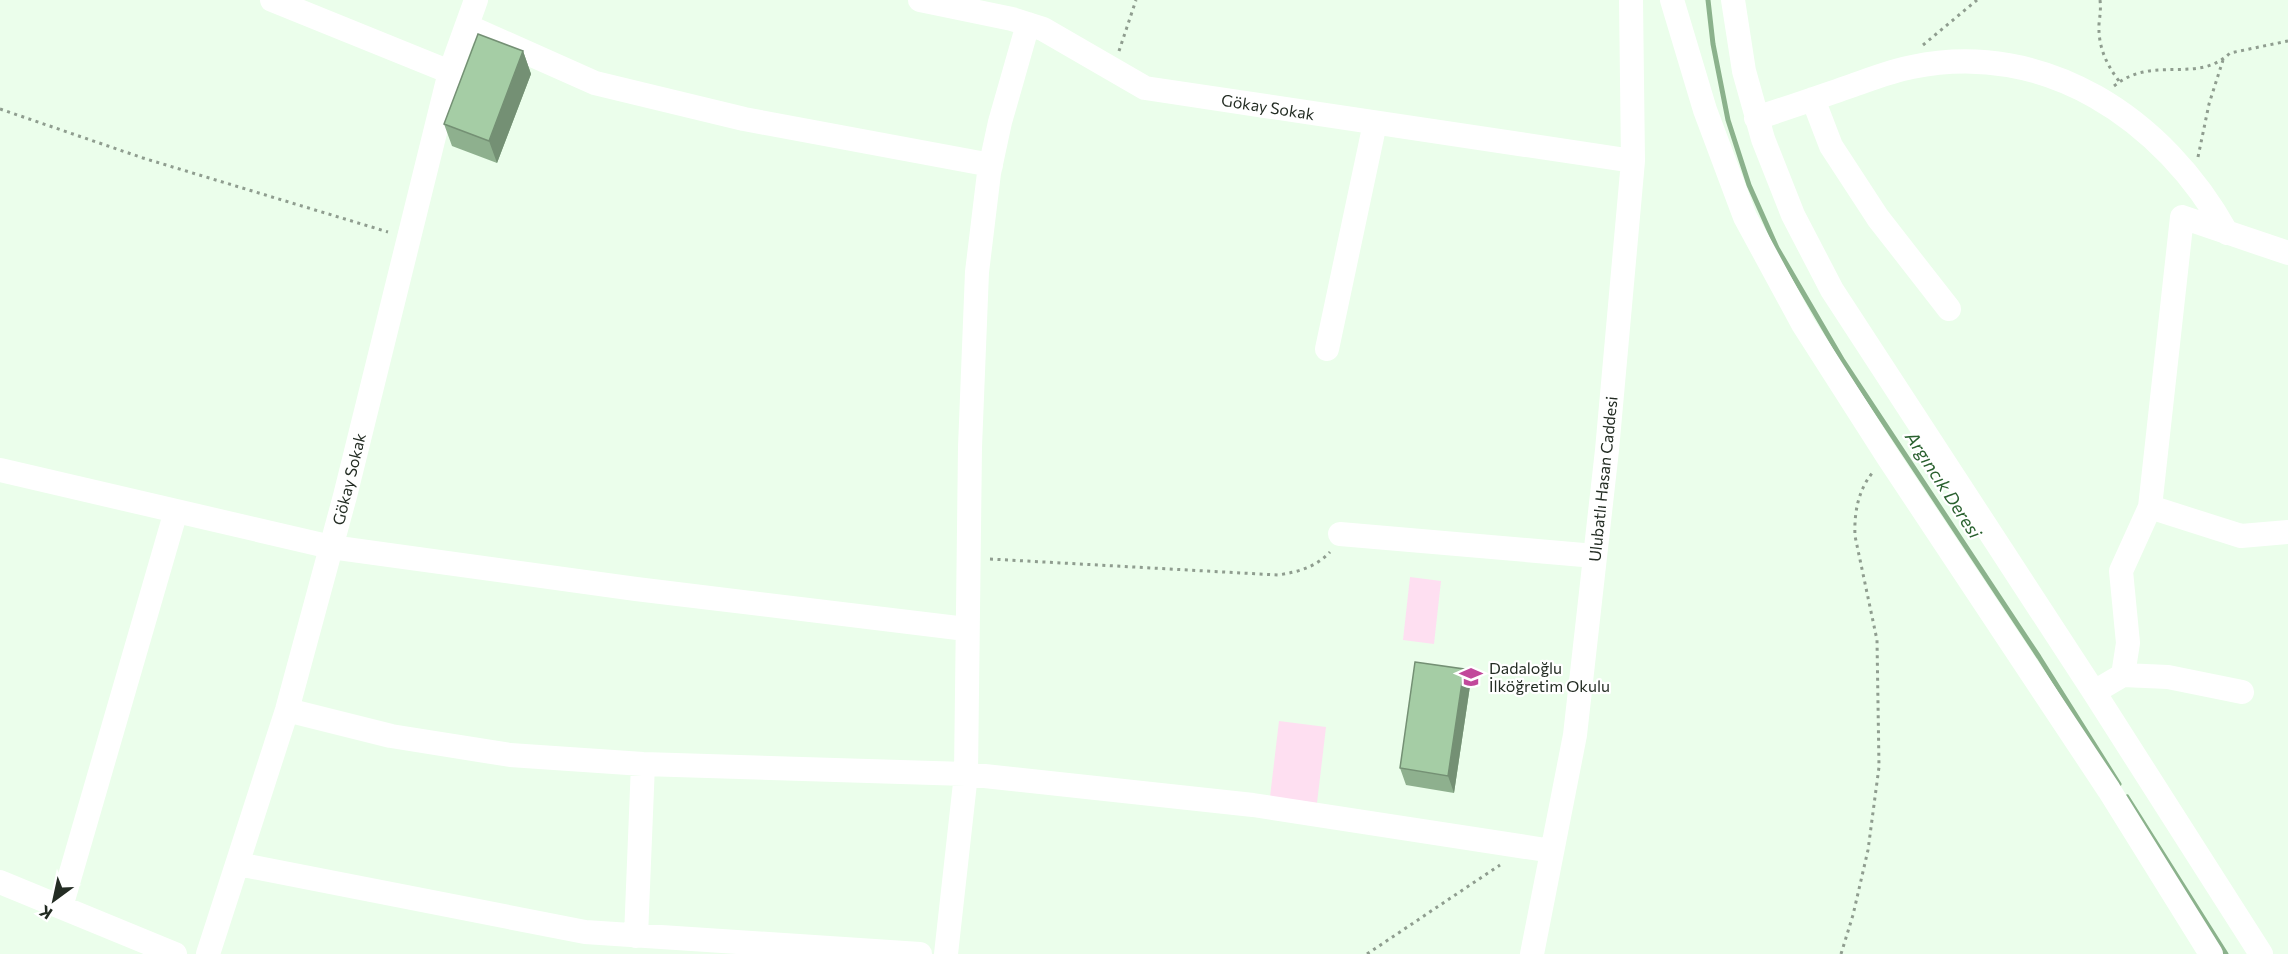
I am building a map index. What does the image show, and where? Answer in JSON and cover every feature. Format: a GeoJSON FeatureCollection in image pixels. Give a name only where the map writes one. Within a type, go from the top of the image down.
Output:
{"type":"FeatureCollection","features":[{"type":"Feature","properties":{"kind":"street"},"geometry":{"type":"LineString","coordinates":[[272,0],[450,72]]}},
{"type":"Feature","properties":{"kind":"street","name":"Gökay Sokak"},"geometry":{"type":"LineString","coordinates":[[208,954],[286,711],[331,547],[450,72],[476,0]]}},
{"type":"Feature","properties":{"kind":"street","name":"Gökay Sokak"},"geometry":{"type":"LineString","coordinates":[[920,0],[1028,24],[1062,39],[1145,88],[1633,161]]}},
{"type":"Feature","properties":{"kind":"street","name":"Ulubatlı Hasan Caddesi"},"geometry":{"type":"LineString","coordinates":[[1532,954],[1575,735],[1607,450],[1633,161],[1631,0]]}},
{"type":"Feature","properties":{"kind":"street"},"geometry":{"type":"LineString","coordinates":[[1672,0],[1705,110],[1745,217],[1803,324],[1888,457],[2109,790],[2211,954]]}},
{"type":"Feature","properties":{"kind":"street"},"geometry":{"type":"LineString","coordinates":[[1733,0],[1744,71],[1756,118],[1793,215],[1832,290],[2094,692],[2261,954]]}},
{"type":"Feature","properties":{"kind":"street"},"geometry":{"type":"LineString","coordinates":[[946,954],[966,774],[967,558],[977,272],[991,165],[1012,73],[1028,24]]}},
{"type":"Feature","properties":{"kind":"street"},"geometry":{"type":"LineString","coordinates":[[466,26],[595,83],[744,119],[991,165]]}},
{"type":"Feature","properties":{"kind":"street"},"geometry":{"type":"LineString","coordinates":[[1756,118],[1912,67],[1961,62],[2013,66],[2060,80],[2101,99],[2147,131],[2194,180],[2227,233]]}},
{"type":"Feature","properties":{"kind":"street"},"geometry":{"type":"LineString","coordinates":[[1813,99],[1831,146],[1878,218],[1949,309]]}},
{"type":"Feature","properties":{"kind":"street"},"geometry":{"type":"LineString","coordinates":[[1327,349],[1375,123]]}},
{"type":"Feature","properties":{"kind":"street"},"geometry":{"type":"LineString","coordinates":[[2123,675],[2128,643],[2121,571],[2150,507],[2182,218],[2288,253]]}},
{"type":"Feature","properties":{"kind":"street"},"geometry":{"type":"LineString","coordinates":[[0,470],[331,547],[636,589],[966,629]]}},
{"type":"Feature","properties":{"kind":"street"},"geometry":{"type":"LineString","coordinates":[[2150,507],[2241,536],[2288,532]]}},
{"type":"Feature","properties":{"kind":"street"},"geometry":{"type":"LineString","coordinates":[[61,907],[176,511]]}},
{"type":"Feature","properties":{"kind":"street"},"geometry":{"type":"LineString","coordinates":[[1340,534],[1595,556]]}},
{"type":"Feature","properties":{"kind":"street"},"geometry":{"type":"LineString","coordinates":[[2094,692],[2123,675],[2168,677],[2242,692]]}},
{"type":"Feature","properties":{"kind":"street"},"geometry":{"type":"LineString","coordinates":[[286,711],[391,736],[455,747],[576,761],[966,774],[1253,805],[1552,851]]}},
{"type":"Feature","properties":{"kind":"street"},"geometry":{"type":"LineString","coordinates":[[636,936],[643,764]]}},
{"type":"Feature","properties":{"kind":"street"},"geometry":{"type":"LineString","coordinates":[[238,864],[585,932],[920,954]]}},
{"type":"Feature","properties":{"kind":"street"},"geometry":{"type":"LineString","coordinates":[[0,882],[175,954]]}},
{"type":"Feature","properties":{"kind":"path"},"geometry":{"type":"LineString","coordinates":[[1113,70],[1136,0]]}},
{"type":"Feature","properties":{"kind":"path"},"geometry":{"type":"LineString","coordinates":[[1915,51],[1977,0]]}},
{"type":"Feature","properties":{"kind":"path"},"geometry":{"type":"LineString","coordinates":[[2100,0],[2099,35],[2102,48],[2119,81],[2155,68],[2190,70],[2223,60]]}},
{"type":"Feature","properties":{"kind":"path"},"geometry":{"type":"LineString","coordinates":[[2194,180],[2209,104],[2223,60],[2230,53],[2288,41]]}},
{"type":"Feature","properties":{"kind":"path"},"geometry":{"type":"LineString","coordinates":[[0,109],[143,158],[407,237]]}},
{"type":"Feature","properties":{"kind":"path"},"geometry":{"type":"LineString","coordinates":[[1841,954],[1853,915],[1868,850],[1879,767],[1877,640],[1854,524],[1858,499],[1863,487],[1888,457]]}},
{"type":"Feature","properties":{"kind":"path"},"geometry":{"type":"LineString","coordinates":[[967,558],[1278,575],[1304,569],[1320,561],[1331,551],[1340,534]]}},
{"type":"Feature","properties":{"kind":"path"},"geometry":{"type":"LineString","coordinates":[[1367,954],[1526,847]]}},
{"type":"Feature","properties":{"kind":"shaded area"},"geometry":{"type":"Polygon","coordinates":[[[1410,577],[1441,581],[1434,644],[1403,640],[1410,577]]]}},
{"type":"Feature","properties":{"kind":"shaded area"},"geometry":{"type":"Polygon","coordinates":[[[1279,721],[1326,727],[1317,803],[1270,797],[1279,721]]]}},
{"type":"Feature","properties":{"kind":"building"},"geometry":{"type":"Polygon","coordinates":[[[478,34],[523,51],[489,141],[444,124],[478,34]]]}},
{"type":"Feature","properties":{"kind":"building"},"geometry":{"type":"Polygon","coordinates":[[[1415,662],[1464,669],[1448,776],[1400,768],[1415,662]]]}},
{"type":"Feature","properties":{"kind":"waterway","name":"Argıncık Deresi"},"geometry":{"type":"LineString","coordinates":[[1708,0],[1713,44],[1728,120],[1749,185],[1777,248],[1843,361],[2039,657],[2119,784]]}},
{"type":"Feature","properties":{"kind":"waterway","name":"Argıncık Deresi"},"geometry":{"type":"LineString","coordinates":[[2127,797],[2226,954]]}},
{"type":"Feature","properties":{"kind":"place","name":"Dadaloğlu İlköğretim Okulu"},"geometry":{"type":"Point","coordinates":[1471,677]}}]}
